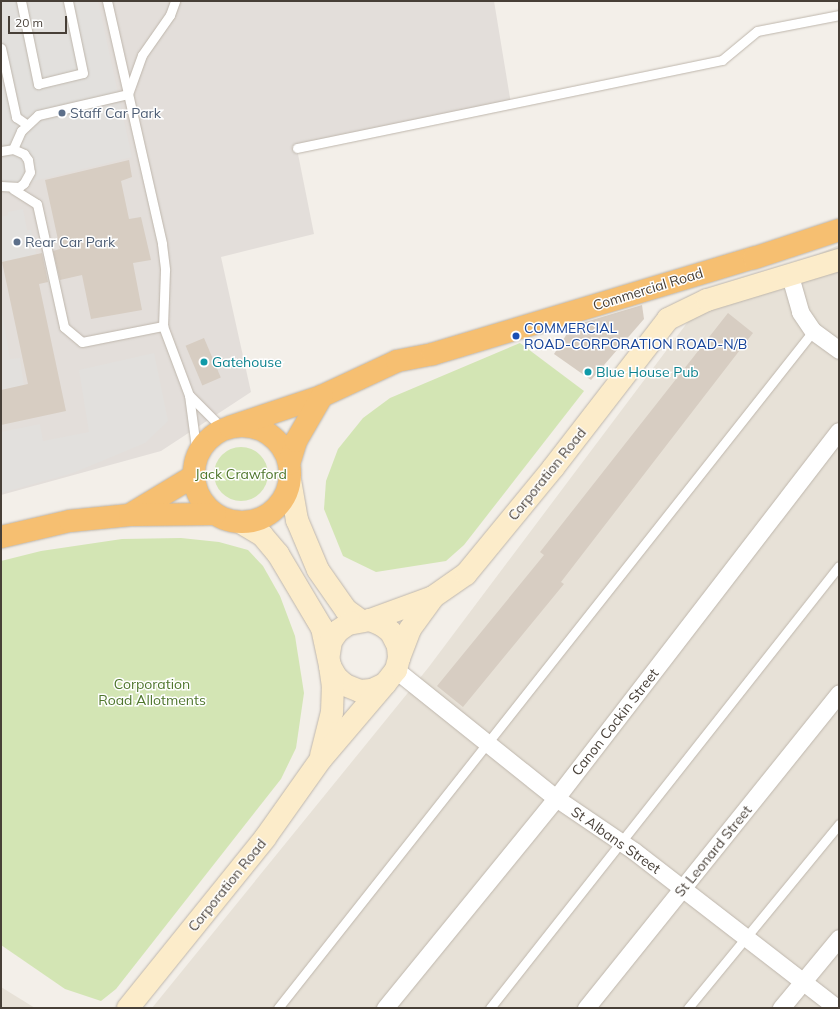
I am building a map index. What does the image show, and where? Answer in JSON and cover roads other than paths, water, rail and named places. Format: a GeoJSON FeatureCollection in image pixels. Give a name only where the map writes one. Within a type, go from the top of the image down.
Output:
{"type":"FeatureCollection","features":[{"type":"Feature","properties":{"kind":"highway","name":"Commercial Road"},"geometry":{"type":"LineString","coordinates":[[226,428],[322,396],[397,361],[433,354],[754,258],[839,230]]}},
{"type":"Feature","properties":{"kind":"highway"},"geometry":{"type":"LineString","coordinates":[[1,537],[70,521],[130,515],[215,514],[240,522],[256,520],[276,509],[286,494],[296,441],[322,396]]}},
{"type":"Feature","properties":{"kind":"highway"},"geometry":{"type":"LineString","coordinates":[[215,514],[204,504],[196,490],[194,476],[197,455],[206,441],[226,428],[247,426],[264,431],[279,442],[290,472]]}},
{"type":"Feature","properties":{"kind":"highway"},"geometry":{"type":"LineString","coordinates":[[130,515],[194,476]]}},
{"type":"Feature","properties":{"kind":"street","name":"Commercial Road"},"geometry":{"type":"LineString","coordinates":[[651,340],[668,319],[689,307],[839,260]]}},
{"type":"Feature","properties":{"kind":"street"},"geometry":{"type":"LineString","coordinates":[[790,276],[800,312],[813,330],[839,350]]}},
{"type":"Feature","properties":{"kind":"street","name":"Corporation Road"},"geometry":{"type":"LineString","coordinates":[[394,671],[372,690],[360,691],[345,685],[336,677],[329,660],[331,641],[338,631],[348,624],[365,620],[433,597],[466,574],[553,468],[651,340]]}},
{"type":"Feature","properties":{"kind":"street","name":"Canon Cockin Street"},"geometry":{"type":"LineString","coordinates":[[385,1008],[556,798],[839,431]]}},
{"type":"Feature","properties":{"kind":"street"},"geometry":{"type":"LineString","coordinates":[[290,472],[297,520],[318,570],[346,610],[365,620],[382,624],[391,632],[398,646],[394,671]]}},
{"type":"Feature","properties":{"kind":"street","name":"Corporation Road"},"geometry":{"type":"LineString","coordinates":[[240,522],[262,535],[278,554],[322,628],[333,687],[332,712],[321,759]]}},
{"type":"Feature","properties":{"kind":"street","name":"Corporation Road"},"geometry":{"type":"LineString","coordinates":[[128,1008],[264,838],[321,759],[394,671],[410,629],[433,597]]}},
{"type":"Feature","properties":{"kind":"street","name":"St Albans Street"},"geometry":{"type":"LineString","coordinates":[[394,671],[487,742],[556,798],[620,842],[683,889],[837,1008]]}},
{"type":"Feature","properties":{"kind":"street","name":"St Leonard Street"},"geometry":{"type":"LineString","coordinates":[[586,1008],[839,693]]}},
{"type":"Feature","properties":{"kind":"street"},"geometry":{"type":"LineString","coordinates":[[781,1008],[839,938]]}},
{"type":"Feature","properties":{"kind":"lane"},"geometry":{"type":"LineString","coordinates":[[21,1],[38,84],[83,73],[68,1]]}},
{"type":"Feature","properties":{"kind":"lane"},"geometry":{"type":"LineString","coordinates":[[107,1],[162,244],[165,270],[163,326],[190,395],[197,455]]}},
{"type":"Feature","properties":{"kind":"lane"},"geometry":{"type":"LineString","coordinates":[[128,94],[142,55],[170,15],[175,1]]}},
{"type":"Feature","properties":{"kind":"lane"},"geometry":{"type":"LineString","coordinates":[[297,148],[722,60],[757,31],[839,15]]}},
{"type":"Feature","properties":{"kind":"lane"},"geometry":{"type":"LineString","coordinates":[[1,48],[16,116],[26,124]]}},
{"type":"Feature","properties":{"kind":"lane"},"geometry":{"type":"LineString","coordinates":[[13,149],[26,124],[38,115],[128,94]]}},
{"type":"Feature","properties":{"kind":"lane"},"geometry":{"type":"LineString","coordinates":[[1,151],[13,149],[24,154],[28,160],[30,172],[24,183],[13,189]]}},
{"type":"Feature","properties":{"kind":"lane"},"geometry":{"type":"LineString","coordinates":[[1,186],[13,189],[37,204],[64,327],[82,342],[163,326]]}},
{"type":"Feature","properties":{"kind":"lane"},"geometry":{"type":"LineString","coordinates":[[278,1008],[813,330]]}},
{"type":"Feature","properties":{"kind":"lane"},"geometry":{"type":"LineString","coordinates":[[190,395],[226,428]]}},
{"type":"Feature","properties":{"kind":"lane"},"geometry":{"type":"LineString","coordinates":[[490,1008],[839,566]]}},
{"type":"Feature","properties":{"kind":"lane"},"geometry":{"type":"LineString","coordinates":[[688,1008],[839,824]]}},
{"type":"Feature","properties":{"kind":"place","name":"Staff Car Park"},"geometry":{"type":"Point","coordinates":[62,113]}},
{"type":"Feature","properties":{"kind":"place","name":"Rear Car Park"},"geometry":{"type":"Point","coordinates":[17,242]}},
{"type":"Feature","properties":{"kind":"place","name":"COMMERCIAL ROAD-CORPORATION ROAD-N/B"},"geometry":{"type":"Point","coordinates":[516,336]}},
{"type":"Feature","properties":{"kind":"place","name":"Gatehouse"},"geometry":{"type":"Point","coordinates":[204,362]}},
{"type":"Feature","properties":{"kind":"place","name":"Blue House Pub"},"geometry":{"type":"Point","coordinates":[588,372]}},
{"type":"Feature","properties":{"kind":"park label","name":"Jack Crawford"},"geometry":{"type":"Point","coordinates":[241,474]}},
{"type":"Feature","properties":{"kind":"park label","name":"Corporation Road Allotments"},"geometry":{"type":"Point","coordinates":[152,692]}}]}
